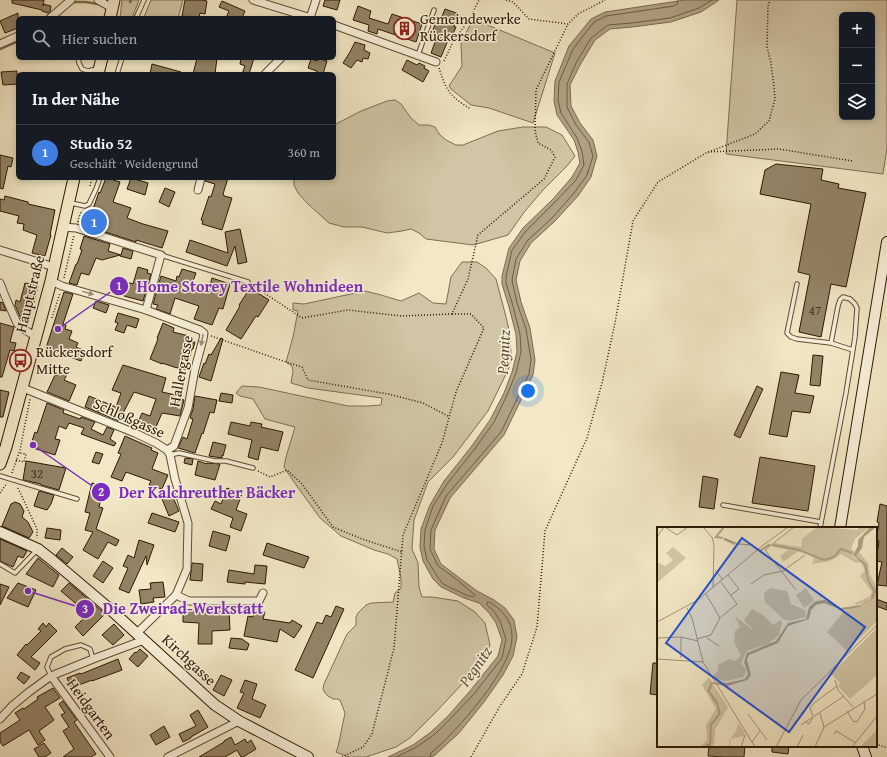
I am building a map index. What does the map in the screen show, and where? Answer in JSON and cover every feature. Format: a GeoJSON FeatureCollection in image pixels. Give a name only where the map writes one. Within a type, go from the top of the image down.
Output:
{"type":"FeatureCollection","features":[{"type":"Feature","properties":{"kind":"main road","name":"Hauptstraße"},"geometry":{"type":"LineString","coordinates":[[0,464],[3,447],[27,390],[35,336],[51,281],[74,180]]}},
{"type":"Feature","properties":{"kind":"main road"},"geometry":{"type":"LineString","coordinates":[[840,527],[887,242]]}},
{"type":"Feature","properties":{"kind":"main road","name":"Kirchgasse"},"geometry":{"type":"LineString","coordinates":[[0,532],[38,549],[111,610],[215,705],[239,721],[308,757]]}},
{"type":"Feature","properties":{"kind":"main road"},"geometry":{"type":"LineString","coordinates":[[862,747],[867,757]]}},
{"type":"Feature","properties":{"kind":"main road"},"geometry":{"type":"LineString","coordinates":[[867,757],[868,747]]}},
{"type":"Feature","properties":{"kind":"street"},"geometry":{"type":"LineString","coordinates":[[52,16],[71,0]]}},
{"type":"Feature","properties":{"kind":"street"},"geometry":{"type":"LineString","coordinates":[[98,0],[112,9]]}},
{"type":"Feature","properties":{"kind":"street"},"geometry":{"type":"LineString","coordinates":[[253,0],[305,16]]}},
{"type":"Feature","properties":{"kind":"street"},"geometry":{"type":"LineString","coordinates":[[312,16],[316,0]]}},
{"type":"Feature","properties":{"kind":"street"},"geometry":{"type":"LineString","coordinates":[[336,26],[418,55],[438,66]]}},
{"type":"Feature","properties":{"kind":"street"},"geometry":{"type":"LineString","coordinates":[[0,44],[16,37]]}},
{"type":"Feature","properties":{"kind":"street"},"geometry":{"type":"LineString","coordinates":[[267,72],[279,60]]}},
{"type":"Feature","properties":{"kind":"street"},"geometry":{"type":"LineString","coordinates":[[198,190],[200,180]]}},
{"type":"Feature","properties":{"kind":"street"},"geometry":{"type":"LineString","coordinates":[[62,227],[76,228],[161,255],[146,310]]}},
{"type":"Feature","properties":{"kind":"street"},"geometry":{"type":"LineString","coordinates":[[0,250],[54,267]]}},
{"type":"Feature","properties":{"kind":"street","name":"Hallergasse"},"geometry":{"type":"LineString","coordinates":[[51,281],[62,286],[146,310],[200,330],[204,333],[195,369],[188,408],[174,446],[169,452]]}},
{"type":"Feature","properties":{"kind":"street"},"geometry":{"type":"LineString","coordinates":[[0,283],[17,323],[35,336]]}},
{"type":"Feature","properties":{"kind":"street","name":"Schloßgasse"},"geometry":{"type":"LineString","coordinates":[[27,390],[135,433],[156,443],[169,452],[188,523],[187,569],[176,595],[140,637]]}},
{"type":"Feature","properties":{"kind":"street"},"geometry":{"type":"LineString","coordinates":[[176,595],[189,601],[259,602],[262,593]]}},
{"type":"Feature","properties":{"kind":"street"},"geometry":{"type":"LineString","coordinates":[[0,719],[12,706],[51,676],[93,659],[140,637]]}},
{"type":"Feature","properties":{"kind":"street","name":"Heidgarten"},"geometry":{"type":"LineString","coordinates":[[51,676],[110,757]]}},
{"type":"Feature","properties":{"kind":"street"},"geometry":{"type":"LineString","coordinates":[[168,757],[239,721]]}},
{"type":"Feature","properties":{"kind":"lane"},"geometry":{"type":"LineString","coordinates":[[137,16],[144,0]]}},
{"type":"Feature","properties":{"kind":"lane"},"geometry":{"type":"LineString","coordinates":[[418,55],[434,10]]}},
{"type":"Feature","properties":{"kind":"lane"},"geometry":{"type":"LineString","coordinates":[[78,60],[82,69],[94,69]]}},
{"type":"Feature","properties":{"kind":"lane"},"geometry":{"type":"LineString","coordinates":[[118,72],[121,60]]}},
{"type":"Feature","properties":{"kind":"lane"},"geometry":{"type":"LineString","coordinates":[[68,202],[85,206],[89,204],[99,180]]}},
{"type":"Feature","properties":{"kind":"lane"},"geometry":{"type":"LineString","coordinates":[[161,255],[248,282]]}},
{"type":"Feature","properties":{"kind":"lane"},"geometry":{"type":"LineString","coordinates":[[797,284],[787,333],[791,337],[797,339],[831,343],[853,350]]}},
{"type":"Feature","properties":{"kind":"lane"},"geometry":{"type":"LineString","coordinates":[[820,527],[846,393],[855,337],[857,308],[850,299],[843,298],[840,300],[831,343]]}},
{"type":"Feature","properties":{"kind":"lane"},"geometry":{"type":"LineString","coordinates":[[169,452],[215,461],[226,461],[253,468]]}},
{"type":"Feature","properties":{"kind":"lane"},"geometry":{"type":"LineString","coordinates":[[0,476],[77,499]]}},
{"type":"Feature","properties":{"kind":"lane"},"geometry":{"type":"LineString","coordinates":[[723,505],[821,522]]}},
{"type":"Feature","properties":{"kind":"lane"},"geometry":{"type":"LineString","coordinates":[[0,564],[15,573],[38,549]]}},
{"type":"Feature","properties":{"kind":"lane"},"geometry":{"type":"LineString","coordinates":[[51,676],[47,667],[51,657],[65,649],[82,645],[90,649],[93,659]]}},
{"type":"Feature","properties":{"kind":"path"},"geometry":{"type":"LineString","coordinates":[[471,109],[459,102],[450,94],[438,66],[469,20],[479,0]]}},
{"type":"Feature","properties":{"kind":"path"},"geometry":{"type":"LineString","coordinates":[[506,0],[513,2],[529,19],[568,24]]}},
{"type":"Feature","properties":{"kind":"path"},"geometry":{"type":"LineString","coordinates":[[452,314],[468,279],[478,235],[544,180],[555,157],[551,150],[538,143],[535,131],[536,90],[568,24],[578,14],[605,0]]}},
{"type":"Feature","properties":{"kind":"path"},"geometry":{"type":"LineString","coordinates":[[471,757],[500,706],[522,674],[537,627],[544,532],[586,438],[600,390],[615,323],[633,221],[658,182],[706,152],[755,134],[769,120],[775,99],[771,63],[767,47],[768,6],[770,0]]}},
{"type":"Feature","properties":{"kind":"path"},"geometry":{"type":"LineString","coordinates":[[706,152],[779,149],[852,161]]}},
{"type":"Feature","properties":{"kind":"path"},"geometry":{"type":"LineString","coordinates":[[248,282],[302,318],[348,310],[402,316],[471,314],[484,328],[456,392],[442,443],[403,535],[394,648],[372,734],[363,747],[342,757]]}},
{"type":"Feature","properties":{"kind":"path"},"geometry":{"type":"LineString","coordinates":[[204,333],[302,367],[308,380],[388,394],[423,403],[449,416]]}},
{"type":"Feature","properties":{"kind":"path"},"geometry":{"type":"LineString","coordinates":[[0,493],[10,479],[19,454],[27,390]]}},
{"type":"Feature","properties":{"kind":"path"},"geometry":{"type":"LineString","coordinates":[[16,460],[24,462],[26,454],[19,454]]}},
{"type":"Feature","properties":{"kind":"path"},"geometry":{"type":"LineString","coordinates":[[253,468],[270,477],[287,470],[302,484],[333,527],[362,539],[402,552]]}},
{"type":"Feature","properties":{"kind":"path"},"geometry":{"type":"LineString","coordinates":[[10,479],[17,487],[37,529],[38,549]]}},
{"type":"Feature","properties":{"kind":"path"},"geometry":{"type":"LineString","coordinates":[[877,744],[887,748]]}},
{"type":"Feature","properties":{"kind":"shaded area"},"geometry":{"type":"Polygon","coordinates":[[[122,0],[139,0],[133,16],[120,16],[122,0]]]}},
{"type":"Feature","properties":{"kind":"shaded area"},"geometry":{"type":"Polygon","coordinates":[[[151,0],[183,0],[179,16],[144,16],[151,0]]]}},
{"type":"Feature","properties":{"kind":"shaded area"},"geometry":{"type":"Polygon","coordinates":[[[737,0],[887,0],[887,148],[883,174],[726,154],[737,0]]]}},
{"type":"Feature","properties":{"kind":"shaded area"},"geometry":{"type":"Polygon","coordinates":[[[473,19],[555,53],[533,123],[489,108],[471,105],[449,86],[462,66],[461,43],[473,19]]]}},
{"type":"Feature","properties":{"kind":"shaded area"},"geometry":{"type":"Polygon","coordinates":[[[395,100],[401,104],[411,118],[419,125],[429,125],[435,127],[440,135],[456,145],[463,145],[498,131],[523,127],[546,127],[562,135],[575,156],[525,211],[508,235],[473,245],[426,239],[411,229],[387,233],[362,227],[344,227],[329,223],[298,193],[294,185],[294,180],[336,180],[336,124],[361,111],[387,101],[395,100]]]}},
{"type":"Feature","properties":{"kind":"shaded area"},"geometry":{"type":"Polygon","coordinates":[[[462,262],[477,262],[486,268],[496,279],[510,334],[511,356],[509,368],[488,411],[453,457],[428,482],[414,520],[412,549],[418,563],[419,587],[422,597],[458,601],[475,612],[485,623],[490,645],[479,666],[410,738],[396,747],[366,757],[348,757],[336,752],[345,713],[340,700],[333,699],[325,693],[323,689],[324,684],[347,634],[356,625],[356,617],[358,613],[366,605],[371,603],[393,602],[395,593],[401,588],[401,578],[397,559],[388,554],[374,550],[341,536],[320,518],[284,467],[295,427],[265,419],[253,399],[240,396],[236,393],[242,386],[259,387],[348,406],[381,405],[382,398],[308,388],[291,383],[293,371],[292,366],[286,362],[298,311],[293,310],[293,303],[304,304],[365,291],[401,301],[419,293],[433,303],[446,304],[451,277],[462,262]]]}},
{"type":"Feature","properties":{"kind":"water"},"geometry":{"type":"Polygon","coordinates":[[[685,0],[719,0],[701,12],[671,22],[610,29],[595,40],[570,85],[571,106],[580,123],[593,140],[597,156],[591,177],[578,196],[555,221],[531,243],[520,261],[516,280],[521,302],[530,328],[535,360],[533,375],[504,435],[450,498],[435,530],[434,549],[441,564],[477,591],[505,608],[514,620],[517,637],[513,656],[503,675],[484,702],[459,733],[435,755],[431,757],[388,757],[413,745],[431,732],[448,716],[498,656],[502,640],[496,623],[479,603],[464,598],[441,587],[433,579],[423,561],[420,547],[421,529],[430,505],[444,481],[490,420],[504,393],[512,372],[517,352],[516,334],[502,284],[502,276],[509,248],[523,228],[553,199],[572,177],[580,163],[574,140],[557,115],[554,101],[555,81],[569,46],[591,19],[605,12],[685,0]]]}},
{"type":"Feature","properties":{"kind":"building"},"geometry":{"type":"Polygon","coordinates":[[[12,0],[44,0],[43,4],[51,6],[50,12],[48,13],[42,10],[12,3],[12,0]]]}},
{"type":"Feature","properties":{"kind":"building"},"geometry":{"type":"Polygon","coordinates":[[[185,0],[207,1],[205,14],[200,13],[199,16],[182,16],[185,0]]]}},
{"type":"Feature","properties":{"kind":"building"},"geometry":{"type":"Polygon","coordinates":[[[325,0],[340,0],[337,10],[323,6],[325,0]]]}},
{"type":"Feature","properties":{"kind":"building"},"geometry":{"type":"Polygon","coordinates":[[[222,1],[245,11],[243,16],[227,16],[229,11],[219,7],[222,1]]]}},
{"type":"Feature","properties":{"kind":"building"},"geometry":{"type":"Polygon","coordinates":[[[358,6],[371,11],[369,18],[388,24],[392,14],[422,24],[416,42],[378,29],[377,34],[368,31],[369,25],[353,20],[358,6]]]}},
{"type":"Feature","properties":{"kind":"building"},"geometry":{"type":"Polygon","coordinates":[[[445,9],[459,14],[454,27],[456,27],[453,34],[451,33],[441,57],[431,53],[438,34],[432,32],[437,20],[440,21],[445,9]]]}},
{"type":"Feature","properties":{"kind":"building"},"geometry":{"type":"Polygon","coordinates":[[[18,13],[18,16],[16,16],[16,29],[5,33],[0,21],[18,13]]]}},
{"type":"Feature","properties":{"kind":"building"},"geometry":{"type":"Polygon","coordinates":[[[355,42],[365,45],[364,50],[370,53],[368,59],[363,58],[362,62],[357,60],[351,68],[343,63],[355,42]]]}},
{"type":"Feature","properties":{"kind":"building"},"geometry":{"type":"Polygon","coordinates":[[[196,60],[217,60],[215,72],[194,72],[196,60]]]}},
{"type":"Feature","properties":{"kind":"building"},"geometry":{"type":"Polygon","coordinates":[[[241,60],[253,60],[250,72],[243,72],[245,66],[240,64],[241,60]]]}},
{"type":"Feature","properties":{"kind":"building"},"geometry":{"type":"Polygon","coordinates":[[[311,60],[327,61],[324,72],[317,72],[308,68],[311,60]]]}},
{"type":"Feature","properties":{"kind":"building"},"geometry":{"type":"Polygon","coordinates":[[[407,60],[417,65],[419,63],[425,66],[424,68],[429,71],[423,82],[402,70],[407,60]]]}},
{"type":"Feature","properties":{"kind":"building"},"geometry":{"type":"Polygon","coordinates":[[[152,64],[181,72],[150,72],[152,64]]]}},
{"type":"Feature","properties":{"kind":"building"},"geometry":{"type":"Polygon","coordinates":[[[17,71],[16,84],[3,85],[1,72],[17,71]]]}},
{"type":"Feature","properties":{"kind":"building"},"geometry":{"type":"Polygon","coordinates":[[[0,155],[13,158],[11,167],[8,166],[3,189],[0,188],[0,155]]]}},
{"type":"Feature","properties":{"kind":"building"},"geometry":{"type":"Polygon","coordinates":[[[776,164],[823,169],[821,180],[839,184],[838,188],[866,193],[846,287],[831,284],[821,337],[799,332],[810,275],[798,272],[811,204],[760,194],[765,170],[776,164]]]}},
{"type":"Feature","properties":{"kind":"building"},"geometry":{"type":"Polygon","coordinates":[[[105,180],[120,182],[113,202],[131,208],[127,218],[168,231],[162,248],[136,240],[136,242],[87,226],[99,192],[100,193],[105,180]]]}},
{"type":"Feature","properties":{"kind":"building"},"geometry":{"type":"Polygon","coordinates":[[[130,180],[138,180],[148,183],[145,195],[127,189],[130,180]]]}},
{"type":"Feature","properties":{"kind":"building"},"geometry":{"type":"Polygon","coordinates":[[[227,180],[223,194],[224,196],[232,198],[222,230],[202,224],[203,221],[201,220],[209,196],[211,197],[215,184],[205,181],[227,180]]]}},
{"type":"Feature","properties":{"kind":"building"},"geometry":{"type":"Polygon","coordinates":[[[165,188],[175,192],[169,207],[159,202],[165,188]]]}},
{"type":"Feature","properties":{"kind":"building"},"geometry":{"type":"Polygon","coordinates":[[[5,196],[28,202],[28,204],[55,210],[51,235],[45,256],[32,253],[37,235],[23,230],[24,224],[17,223],[19,216],[0,211],[0,199],[4,200],[5,196]]]}},
{"type":"Feature","properties":{"kind":"building"},"geometry":{"type":"Polygon","coordinates":[[[240,229],[247,262],[238,264],[235,246],[227,266],[186,252],[190,240],[228,253],[225,232],[240,229]]]}},
{"type":"Feature","properties":{"kind":"building"},"geometry":{"type":"Polygon","coordinates":[[[84,236],[110,244],[108,251],[121,255],[123,248],[133,251],[131,259],[120,255],[102,260],[96,258],[89,275],[81,273],[77,285],[69,283],[82,250],[80,249],[84,236]]]}},
{"type":"Feature","properties":{"kind":"building"},"geometry":{"type":"Polygon","coordinates":[[[138,267],[148,270],[147,273],[151,274],[143,301],[124,296],[125,293],[110,288],[114,278],[133,284],[138,267]]]}},
{"type":"Feature","properties":{"kind":"building"},"geometry":{"type":"Polygon","coordinates":[[[182,269],[196,273],[191,286],[208,291],[212,278],[230,284],[223,309],[219,308],[212,325],[194,319],[199,306],[175,298],[170,314],[156,309],[158,305],[153,304],[161,276],[176,281],[177,276],[179,277],[182,269]]]}},
{"type":"Feature","properties":{"kind":"building"},"geometry":{"type":"Polygon","coordinates":[[[25,283],[38,286],[29,321],[21,319],[15,305],[16,300],[20,302],[25,283]]]}},
{"type":"Feature","properties":{"kind":"building"},"geometry":{"type":"Polygon","coordinates":[[[250,288],[269,300],[258,317],[256,316],[241,339],[226,330],[250,288]]]}},
{"type":"Feature","properties":{"kind":"building"},"geometry":{"type":"Polygon","coordinates":[[[64,292],[73,294],[63,324],[66,325],[65,329],[72,331],[69,339],[78,343],[76,347],[85,351],[81,361],[46,348],[64,292]]]}},
{"type":"Feature","properties":{"kind":"building"},"geometry":{"type":"Polygon","coordinates":[[[96,301],[109,305],[106,313],[93,308],[96,301]]]}},
{"type":"Feature","properties":{"kind":"building"},"geometry":{"type":"Polygon","coordinates":[[[0,302],[3,303],[6,311],[0,310],[0,302]]]}},
{"type":"Feature","properties":{"kind":"building"},"geometry":{"type":"Polygon","coordinates":[[[118,313],[139,319],[136,328],[127,325],[124,333],[115,330],[118,323],[115,322],[118,313]]]}},
{"type":"Feature","properties":{"kind":"building"},"geometry":{"type":"Polygon","coordinates":[[[0,323],[14,327],[10,342],[16,343],[14,351],[10,350],[2,377],[0,377],[0,323]]]}},
{"type":"Feature","properties":{"kind":"building"},"geometry":{"type":"Polygon","coordinates":[[[163,323],[174,328],[173,332],[193,337],[192,342],[195,342],[186,370],[162,364],[150,359],[163,323]]]}},
{"type":"Feature","properties":{"kind":"building"},"geometry":{"type":"Polygon","coordinates":[[[221,338],[223,339],[211,381],[199,377],[209,354],[211,355],[221,338]]]}},
{"type":"Feature","properties":{"kind":"building"},"geometry":{"type":"Polygon","coordinates":[[[813,355],[823,356],[820,386],[810,385],[813,355]]]}},
{"type":"Feature","properties":{"kind":"building"},"geometry":{"type":"Polygon","coordinates":[[[123,365],[166,378],[162,392],[180,396],[179,399],[184,400],[180,416],[162,413],[153,434],[136,427],[142,413],[150,416],[156,399],[134,392],[119,421],[85,407],[89,396],[116,407],[121,393],[112,390],[123,365]]]}},
{"type":"Feature","properties":{"kind":"building"},"geometry":{"type":"Polygon","coordinates":[[[60,367],[69,371],[64,380],[76,385],[69,401],[47,392],[60,367]]]}},
{"type":"Feature","properties":{"kind":"building"},"geometry":{"type":"Polygon","coordinates":[[[781,372],[799,375],[795,393],[814,396],[810,413],[792,411],[787,437],[769,434],[781,372]]]}},
{"type":"Feature","properties":{"kind":"building"},"geometry":{"type":"Polygon","coordinates":[[[757,386],[763,389],[740,438],[734,435],[757,386]]]}},
{"type":"Feature","properties":{"kind":"building"},"geometry":{"type":"Polygon","coordinates":[[[0,390],[9,392],[3,417],[0,417],[0,390]]]}},
{"type":"Feature","properties":{"kind":"building"},"geometry":{"type":"Polygon","coordinates":[[[221,393],[233,395],[232,403],[219,401],[221,393]]]}},
{"type":"Feature","properties":{"kind":"building"},"geometry":{"type":"Polygon","coordinates":[[[195,396],[217,400],[214,413],[210,412],[195,453],[178,448],[183,437],[187,439],[193,419],[190,418],[195,396]]]}},
{"type":"Feature","properties":{"kind":"building"},"geometry":{"type":"Polygon","coordinates":[[[47,403],[64,410],[63,413],[95,422],[91,429],[103,435],[107,427],[114,430],[110,439],[116,443],[114,446],[81,434],[84,428],[69,423],[66,429],[59,426],[55,439],[60,440],[55,455],[30,447],[35,432],[37,433],[47,403]]]}},
{"type":"Feature","properties":{"kind":"building"},"geometry":{"type":"Polygon","coordinates":[[[231,422],[250,426],[251,422],[262,424],[261,427],[283,432],[278,451],[261,447],[258,460],[248,457],[252,440],[228,434],[231,422]]]}},
{"type":"Feature","properties":{"kind":"building"},"geometry":{"type":"Polygon","coordinates":[[[125,436],[152,448],[151,450],[158,453],[152,469],[168,475],[162,489],[149,485],[151,481],[126,472],[122,481],[111,477],[121,454],[118,453],[125,436]]]}},
{"type":"Feature","properties":{"kind":"building"},"geometry":{"type":"Polygon","coordinates":[[[213,442],[226,445],[222,458],[209,456],[213,442]]]}},
{"type":"Feature","properties":{"kind":"building"},"geometry":{"type":"Polygon","coordinates":[[[96,452],[103,454],[99,464],[92,462],[96,452]]]}},
{"type":"Feature","properties":{"kind":"building"},"geometry":{"type":"Polygon","coordinates":[[[760,457],[815,466],[808,511],[752,503],[760,457]]]}},
{"type":"Feature","properties":{"kind":"building"},"geometry":{"type":"Polygon","coordinates":[[[185,458],[193,459],[192,465],[184,463],[185,458]]]}},
{"type":"Feature","properties":{"kind":"building"},"geometry":{"type":"Polygon","coordinates":[[[26,461],[66,468],[59,490],[23,480],[26,461]]]}},
{"type":"Feature","properties":{"kind":"building"},"geometry":{"type":"Polygon","coordinates":[[[198,461],[207,464],[220,464],[215,480],[195,475],[198,461]]]}},
{"type":"Feature","properties":{"kind":"building"},"geometry":{"type":"Polygon","coordinates":[[[703,476],[718,479],[714,509],[699,507],[703,476]]]}},
{"type":"Feature","properties":{"kind":"building"},"geometry":{"type":"Polygon","coordinates":[[[92,483],[104,486],[99,507],[103,508],[96,529],[119,540],[116,546],[108,542],[98,559],[83,550],[93,532],[85,530],[90,513],[85,512],[92,483]]]}},
{"type":"Feature","properties":{"kind":"building"},"geometry":{"type":"Polygon","coordinates":[[[227,488],[242,494],[236,510],[247,514],[241,531],[230,527],[233,518],[211,509],[215,501],[221,504],[227,488]]]}},
{"type":"Feature","properties":{"kind":"building"},"geometry":{"type":"Polygon","coordinates":[[[39,491],[54,495],[47,510],[34,506],[39,491]]]}},
{"type":"Feature","properties":{"kind":"building"},"geometry":{"type":"Polygon","coordinates":[[[172,495],[179,511],[169,516],[162,499],[172,495]]]}},
{"type":"Feature","properties":{"kind":"building"},"geometry":{"type":"Polygon","coordinates":[[[15,502],[20,504],[24,511],[22,517],[28,522],[33,532],[29,538],[2,526],[11,504],[15,502]]]}},
{"type":"Feature","properties":{"kind":"building"},"geometry":{"type":"Polygon","coordinates":[[[880,504],[887,506],[887,586],[877,585],[882,562],[877,561],[879,541],[877,541],[877,535],[879,523],[877,522],[880,504]]]}},
{"type":"Feature","properties":{"kind":"building"},"geometry":{"type":"Polygon","coordinates":[[[152,513],[179,522],[175,532],[148,523],[152,513]]]}},
{"type":"Feature","properties":{"kind":"building"},"geometry":{"type":"Polygon","coordinates":[[[47,528],[61,530],[60,540],[45,538],[47,528]]]}},
{"type":"Feature","properties":{"kind":"building"},"geometry":{"type":"Polygon","coordinates":[[[213,531],[230,536],[226,551],[209,546],[213,531]]]}},
{"type":"Feature","properties":{"kind":"building"},"geometry":{"type":"Polygon","coordinates":[[[0,539],[27,551],[23,558],[18,556],[13,567],[0,561],[0,539]]]}},
{"type":"Feature","properties":{"kind":"building"},"geometry":{"type":"Polygon","coordinates":[[[139,540],[154,545],[147,565],[146,556],[129,593],[119,589],[128,568],[123,566],[128,555],[134,558],[139,540]]]}},
{"type":"Feature","properties":{"kind":"building"},"geometry":{"type":"Polygon","coordinates":[[[267,543],[309,557],[304,568],[263,555],[267,543]]]}},
{"type":"Feature","properties":{"kind":"building"},"geometry":{"type":"Polygon","coordinates":[[[62,548],[73,557],[67,564],[56,555],[62,548]]]}},
{"type":"Feature","properties":{"kind":"building"},"geometry":{"type":"Polygon","coordinates":[[[38,558],[59,575],[53,587],[26,574],[38,558]]]}},
{"type":"Feature","properties":{"kind":"building"},"geometry":{"type":"Polygon","coordinates":[[[103,561],[113,568],[103,583],[93,576],[103,561]]]}},
{"type":"Feature","properties":{"kind":"building"},"geometry":{"type":"Polygon","coordinates":[[[192,563],[203,564],[202,581],[190,580],[192,563]]]}},
{"type":"Feature","properties":{"kind":"building"},"geometry":{"type":"Polygon","coordinates":[[[255,565],[267,566],[265,584],[227,582],[229,570],[254,574],[255,565]]]}},
{"type":"Feature","properties":{"kind":"building"},"geometry":{"type":"Polygon","coordinates":[[[163,582],[165,597],[153,598],[154,602],[141,604],[139,590],[151,589],[150,583],[163,582]]]}},
{"type":"Feature","properties":{"kind":"building"},"geometry":{"type":"Polygon","coordinates":[[[18,583],[36,590],[28,607],[7,598],[18,583]]]}},
{"type":"Feature","properties":{"kind":"building"},"geometry":{"type":"Polygon","coordinates":[[[69,583],[105,614],[83,636],[75,627],[88,614],[61,591],[69,583]]]}},
{"type":"Feature","properties":{"kind":"building"},"geometry":{"type":"Polygon","coordinates":[[[0,584],[9,587],[0,605],[0,584]]]}},
{"type":"Feature","properties":{"kind":"building"},"geometry":{"type":"Polygon","coordinates":[[[877,599],[887,603],[887,610],[877,606],[877,599]]]}},
{"type":"Feature","properties":{"kind":"building"},"geometry":{"type":"Polygon","coordinates":[[[336,606],[344,609],[313,678],[295,670],[317,622],[322,624],[326,615],[331,617],[336,606]]]}},
{"type":"Feature","properties":{"kind":"building"},"geometry":{"type":"Polygon","coordinates":[[[183,609],[215,609],[215,611],[229,610],[230,630],[212,631],[212,644],[198,644],[199,623],[183,622],[183,609]]]}},
{"type":"Feature","properties":{"kind":"building"},"geometry":{"type":"Polygon","coordinates":[[[254,610],[265,612],[263,619],[290,623],[292,620],[302,626],[294,638],[280,629],[277,642],[244,636],[248,616],[253,617],[254,610]]]}},
{"type":"Feature","properties":{"kind":"building"},"geometry":{"type":"Polygon","coordinates":[[[43,623],[46,627],[49,623],[57,631],[31,657],[40,663],[35,670],[17,655],[26,644],[27,645],[41,631],[38,629],[43,623]]]}},
{"type":"Feature","properties":{"kind":"building"},"geometry":{"type":"Polygon","coordinates":[[[114,624],[124,635],[113,645],[102,635],[114,624]]]}},
{"type":"Feature","properties":{"kind":"building"},"geometry":{"type":"Polygon","coordinates":[[[231,638],[242,639],[249,644],[247,650],[229,648],[231,638]]]}},
{"type":"Feature","properties":{"kind":"building"},"geometry":{"type":"Polygon","coordinates":[[[140,649],[148,656],[138,667],[129,659],[140,649]]]}},
{"type":"Feature","properties":{"kind":"building"},"geometry":{"type":"Polygon","coordinates":[[[118,659],[122,670],[71,688],[67,678],[118,659]]]}},
{"type":"Feature","properties":{"kind":"building"},"geometry":{"type":"Polygon","coordinates":[[[653,663],[657,663],[657,695],[650,694],[653,663]]]}},
{"type":"Feature","properties":{"kind":"building"},"geometry":{"type":"Polygon","coordinates":[[[21,672],[30,677],[24,684],[17,678],[21,672]]]}},
{"type":"Feature","properties":{"kind":"building"},"geometry":{"type":"Polygon","coordinates":[[[221,675],[232,680],[224,696],[213,690],[221,675]]]}},
{"type":"Feature","properties":{"kind":"building"},"geometry":{"type":"Polygon","coordinates":[[[245,680],[257,684],[252,699],[266,705],[260,718],[237,708],[244,693],[240,692],[245,680]]]}},
{"type":"Feature","properties":{"kind":"building"},"geometry":{"type":"Polygon","coordinates":[[[53,688],[60,698],[45,707],[54,720],[39,731],[45,740],[38,745],[29,730],[3,746],[0,742],[0,733],[20,720],[15,713],[23,708],[24,709],[38,699],[37,697],[53,688]]]}},
{"type":"Feature","properties":{"kind":"building"},"geometry":{"type":"Polygon","coordinates":[[[63,701],[77,720],[74,722],[96,754],[91,757],[63,757],[74,749],[63,731],[69,727],[61,715],[65,713],[59,704],[63,701]]]}},
{"type":"Feature","properties":{"kind":"building"},"geometry":{"type":"Polygon","coordinates":[[[198,710],[208,727],[183,742],[179,734],[196,726],[190,715],[198,710]]]}},
{"type":"Feature","properties":{"kind":"building"},"geometry":{"type":"Polygon","coordinates":[[[164,726],[170,737],[156,745],[150,735],[164,726]]]}},
{"type":"Feature","properties":{"kind":"building"},"geometry":{"type":"Polygon","coordinates":[[[231,737],[235,745],[245,739],[247,743],[251,740],[256,749],[243,757],[241,757],[237,750],[225,757],[199,757],[224,742],[231,737]]]}},
{"type":"Feature","properties":{"kind":"building"},"geometry":{"type":"Polygon","coordinates":[[[44,743],[51,753],[45,757],[39,757],[34,749],[44,743]]]}},
{"type":"Feature","properties":{"kind":"building"},"geometry":{"type":"Polygon","coordinates":[[[709,747],[745,747],[744,757],[708,756],[709,747]]]}},
{"type":"Feature","properties":{"kind":"building"},"geometry":{"type":"Polygon","coordinates":[[[772,747],[789,747],[788,754],[772,752],[772,747]]]}},
{"type":"Feature","properties":{"kind":"waterway"},"geometry":{"type":"LineString","coordinates":[[71,3],[86,2],[98,4]]}},
{"type":"Feature","properties":{"kind":"waterway"},"geometry":{"type":"LineString","coordinates":[[0,49],[16,42]]}},
{"type":"Feature","properties":{"kind":"place","name":"Gemeindewerke Rückersdorf"},"geometry":{"type":"Point","coordinates":[404,28]}},
{"type":"Feature","properties":{"kind":"place","name":"Studio 52"},"geometry":{"type":"Point","coordinates":[94,222]}},
{"type":"Feature","properties":{"kind":"place","name":"Home Storey Textile Wohnideen"},"geometry":{"type":"Point","coordinates":[58,329]}},
{"type":"Feature","properties":{"kind":"place","name":"Rückersdorf Mitte"},"geometry":{"type":"Point","coordinates":[21,361]}},
{"type":"Feature","properties":{"kind":"place","name":"Der Kalchreuther Bäcker"},"geometry":{"type":"Point","coordinates":[33,445]}},
{"type":"Feature","properties":{"kind":"place","name":"Die Zweirad-Werkstatt"},"geometry":{"type":"Point","coordinates":[28,591]}},
{"type":"Feature","properties":{"kind":"water label","name":"Pegnitz"},"geometry":{"type":"Point","coordinates":[503,352]}},
{"type":"Feature","properties":{"kind":"water label","name":"Pegnitz"},"geometry":{"type":"Point","coordinates":[475,666]}}]}
